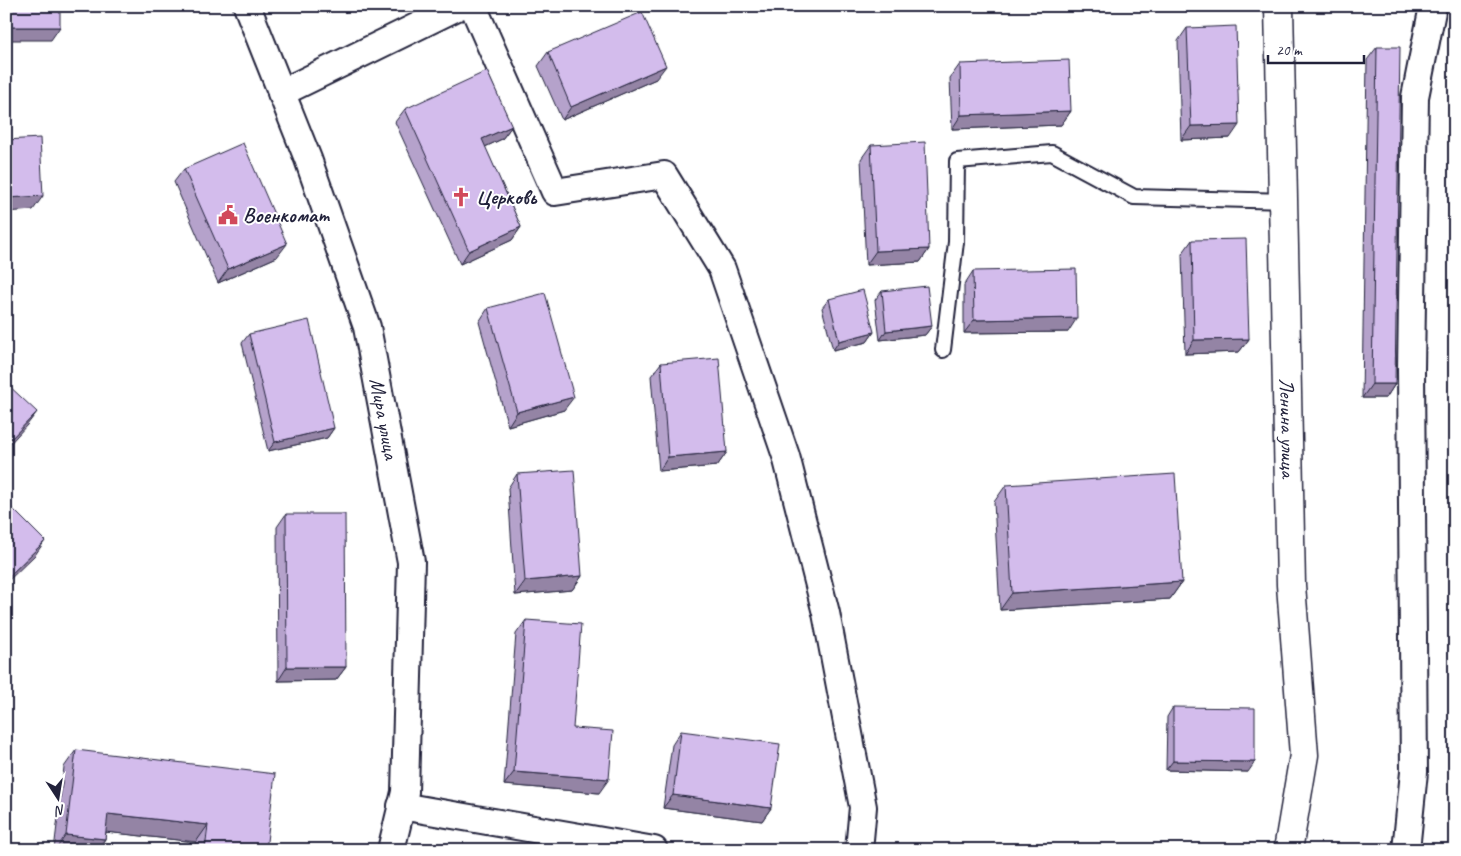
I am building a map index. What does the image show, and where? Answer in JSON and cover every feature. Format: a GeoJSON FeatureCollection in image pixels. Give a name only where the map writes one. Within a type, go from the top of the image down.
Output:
{"type":"FeatureCollection","features":[{"type":"Feature","properties":{"kind":"main road","name":"Ленина улица"},"geometry":{"type":"LineString","coordinates":[[1278,6],[1291,585],[1304,755],[1288,850]]}},
{"type":"Feature","properties":{"kind":"street","name":"Мира улица"},"geometry":{"type":"LineString","coordinates":[[247,6],[308,160],[367,327],[411,562],[405,792],[391,850]]}},
{"type":"Feature","properties":{"kind":"street"},"geometry":{"type":"LineString","coordinates":[[282,93],[459,6]]}},
{"type":"Feature","properties":{"kind":"street"},"geometry":{"type":"LineString","coordinates":[[473,6],[554,192],[664,175],[722,269],[786,456],[826,613],[864,807],[859,850]]}},
{"type":"Feature","properties":{"kind":"street"},"geometry":{"type":"LineString","coordinates":[[1406,850],[1414,772],[1411,370],[1415,97],[1433,6]]}},
{"type":"Feature","properties":{"kind":"street"},"geometry":{"type":"LineString","coordinates":[[402,806],[654,850]]}},
{"type":"Feature","properties":{"kind":"lane"},"geometry":{"type":"LineString","coordinates":[[943,350],[956,242],[957,161],[1052,152],[1134,197],[1283,200]]}},
{"type":"Feature","properties":{"kind":"building"},"geometry":{"type":"Polygon","coordinates":[[[6,6],[60,6],[60,27],[6,27],[6,6]]]}},
{"type":"Feature","properties":{"kind":"building"},"geometry":{"type":"Polygon","coordinates":[[[642,12],[666,66],[571,107],[548,52],[642,12]]]}},
{"type":"Feature","properties":{"kind":"building"},"geometry":{"type":"Polygon","coordinates":[[[1236,26],[1239,125],[1191,126],[1187,28],[1236,26]]]}},
{"type":"Feature","properties":{"kind":"building"},"geometry":{"type":"Polygon","coordinates":[[[1377,47],[1400,47],[1395,384],[1372,384],[1377,47]]]}},
{"type":"Feature","properties":{"kind":"building"},"geometry":{"type":"Polygon","coordinates":[[[1069,60],[1071,111],[961,115],[960,64],[1069,60]]]}},
{"type":"Feature","properties":{"kind":"building","name":"Церковь"},"geometry":{"type":"Polygon","coordinates":[[[487,71],[512,126],[482,139],[521,227],[469,251],[405,109],[487,71]]]}},
{"type":"Feature","properties":{"kind":"building"},"geometry":{"type":"Polygon","coordinates":[[[40,138],[43,196],[6,198],[6,140],[40,138]]]}},
{"type":"Feature","properties":{"kind":"building"},"geometry":{"type":"Polygon","coordinates":[[[925,142],[929,249],[876,251],[871,145],[925,142]]]}},
{"type":"Feature","properties":{"kind":"building"},"geometry":{"type":"Polygon","coordinates":[[[243,143],[287,244],[228,269],[184,169],[243,143]]]}},
{"type":"Feature","properties":{"kind":"building"},"geometry":{"type":"Polygon","coordinates":[[[1246,239],[1249,339],[1194,340],[1192,240],[1246,239]]]}},
{"type":"Feature","properties":{"kind":"building"},"geometry":{"type":"Polygon","coordinates":[[[1076,269],[1077,318],[974,320],[973,271],[1076,269]]]}},
{"type":"Feature","properties":{"kind":"building"},"geometry":{"type":"Polygon","coordinates":[[[927,286],[932,326],[886,331],[882,291],[927,286]]]}},
{"type":"Feature","properties":{"kind":"building"},"geometry":{"type":"Polygon","coordinates":[[[863,290],[874,332],[839,341],[829,299],[863,290]]]}},
{"type":"Feature","properties":{"kind":"building"},"geometry":{"type":"Polygon","coordinates":[[[545,293],[574,397],[517,412],[488,308],[545,293]]]}},
{"type":"Feature","properties":{"kind":"building"},"geometry":{"type":"Polygon","coordinates":[[[309,320],[334,428],[275,442],[249,334],[309,320]]]}},
{"type":"Feature","properties":{"kind":"building"},"geometry":{"type":"Polygon","coordinates":[[[719,358],[727,452],[668,457],[661,363],[719,358]]]}},
{"type":"Feature","properties":{"kind":"building"},"geometry":{"type":"Polygon","coordinates":[[[6,383],[37,412],[6,444],[6,383]]]}},
{"type":"Feature","properties":{"kind":"building"},"geometry":{"type":"Polygon","coordinates":[[[574,470],[582,576],[525,581],[517,474],[574,470]]]}},
{"type":"Feature","properties":{"kind":"building"},"geometry":{"type":"Polygon","coordinates":[[[1175,474],[1182,582],[1012,593],[1006,485],[1175,474]]]}},
{"type":"Feature","properties":{"kind":"building"},"geometry":{"type":"Polygon","coordinates":[[[10,506],[45,541],[6,579],[6,509],[10,506]]]}},
{"type":"Feature","properties":{"kind":"building"},"geometry":{"type":"Polygon","coordinates":[[[286,514],[345,514],[346,667],[287,667],[286,514]]]}},
{"type":"Feature","properties":{"kind":"building"},"geometry":{"type":"Polygon","coordinates":[[[526,620],[581,624],[573,728],[613,731],[609,779],[514,772],[526,620]]]}},
{"type":"Feature","properties":{"kind":"building"},"geometry":{"type":"Polygon","coordinates":[[[1173,707],[1255,708],[1255,762],[1173,761],[1173,707]]]}},
{"type":"Feature","properties":{"kind":"building"},"geometry":{"type":"Polygon","coordinates":[[[681,731],[780,744],[771,808],[673,795],[681,731]]]}},
{"type":"Feature","properties":{"kind":"building"},"geometry":{"type":"Polygon","coordinates":[[[76,750],[275,774],[266,850],[205,850],[208,825],[108,814],[105,839],[66,835],[76,750]]]}},
{"type":"Feature","properties":{"kind":"place","name":"Церковь"},"geometry":{"type":"Point","coordinates":[461,197]}},
{"type":"Feature","properties":{"kind":"place","name":"Военкомат"},"geometry":{"type":"Point","coordinates":[228,215]}}]}
